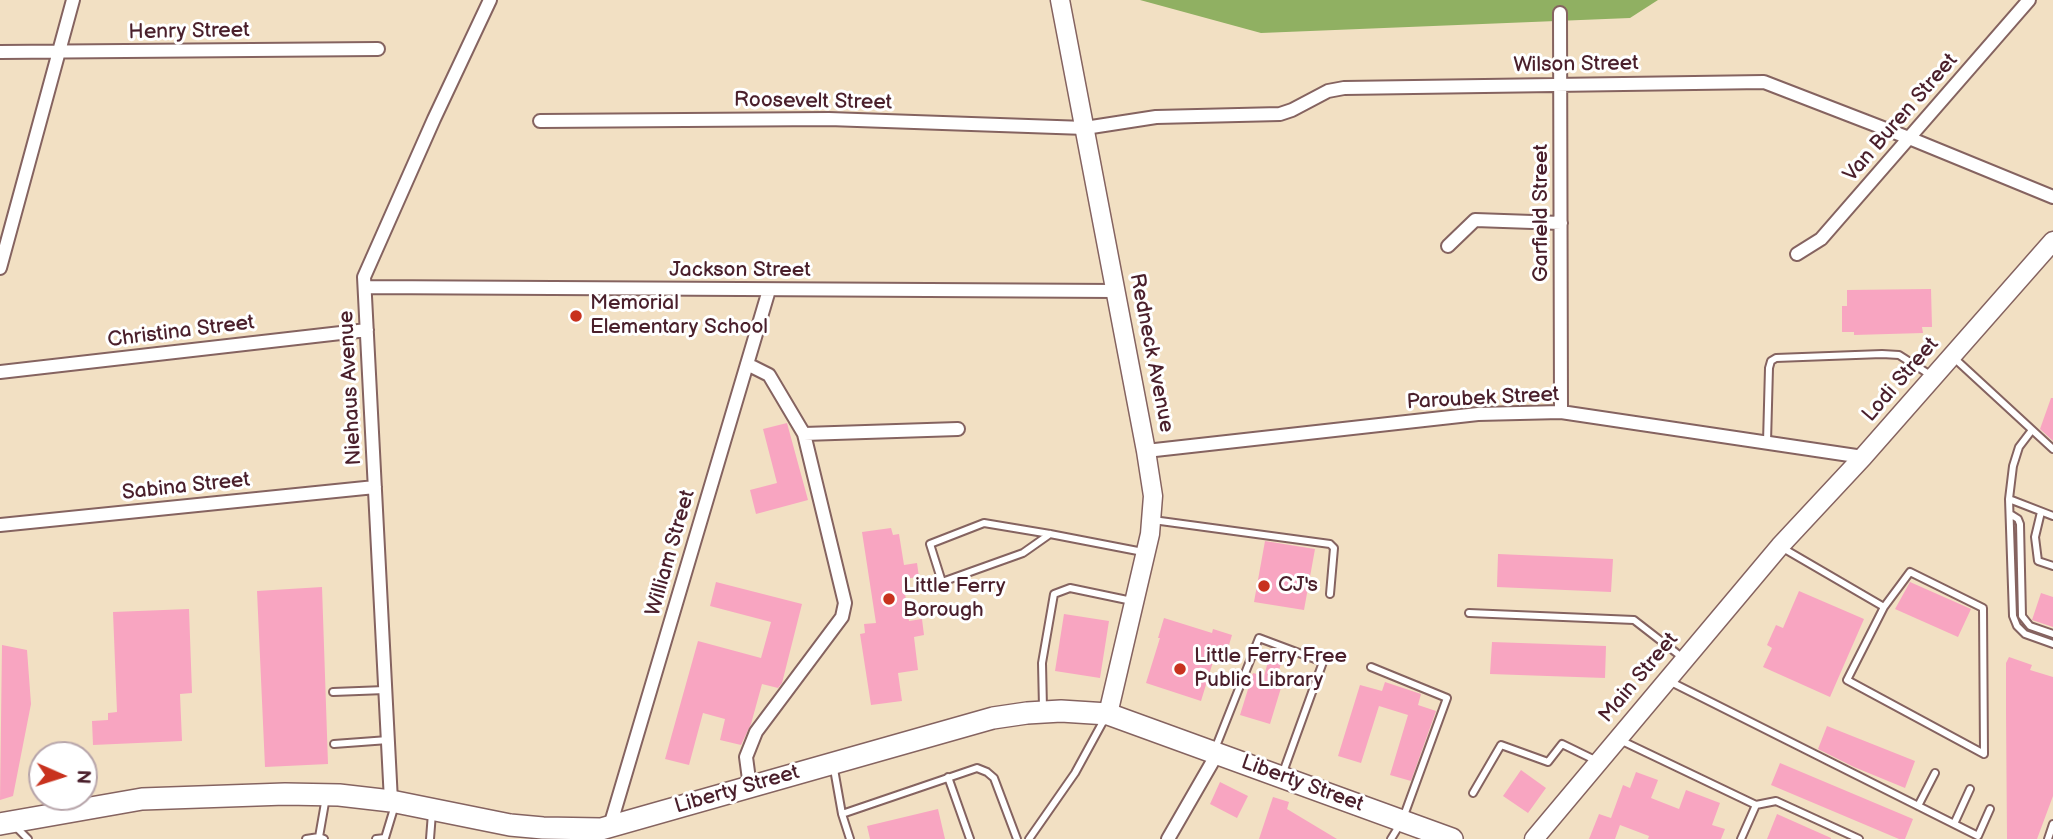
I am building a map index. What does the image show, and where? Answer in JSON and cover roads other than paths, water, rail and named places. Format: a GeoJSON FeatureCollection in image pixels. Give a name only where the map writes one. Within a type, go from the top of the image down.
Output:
{"type":"FeatureCollection","features":[{"type":"Feature","properties":{"kind":"main road","name":"Liberty Street"},"geometry":{"type":"LineString","coordinates":[[6,823],[142,799],[285,794],[393,801],[510,825],[604,831],[993,718],[1044,712],[1108,714],[1282,777],[1397,830],[1452,839]]}},
{"type":"Feature","properties":{"kind":"street"},"geometry":{"type":"LineString","coordinates":[[0,268],[73,0]]}},
{"type":"Feature","properties":{"kind":"street","name":"Niehaus Avenue"},"geometry":{"type":"LineString","coordinates":[[393,801],[364,277],[490,0]]}},
{"type":"Feature","properties":{"kind":"street","name":"Redneck Avenue"},"geometry":{"type":"LineString","coordinates":[[1060,0],[1153,496],[1145,552],[1108,714]]}},
{"type":"Feature","properties":{"kind":"street","name":"Van Buren Street"},"geometry":{"type":"LineString","coordinates":[[1797,254],[1821,239],[2024,2]]}},
{"type":"Feature","properties":{"kind":"street","name":"Garfield Street"},"geometry":{"type":"LineString","coordinates":[[1560,13],[1562,412]]}},
{"type":"Feature","properties":{"kind":"street","name":"Henry Street"},"geometry":{"type":"LineString","coordinates":[[0,52],[378,49]]}},
{"type":"Feature","properties":{"kind":"street","name":"Wilson Street"},"geometry":{"type":"LineString","coordinates":[[1085,128],[1156,117],[1280,114],[1328,91],[1344,88],[1764,82],[2053,197]]}},
{"type":"Feature","properties":{"kind":"street","name":"Roosevelt Street"},"geometry":{"type":"LineString","coordinates":[[540,121],[829,120],[1085,128]]}},
{"type":"Feature","properties":{"kind":"street"},"geometry":{"type":"LineString","coordinates":[[1448,246],[1475,220],[1561,222]]}},
{"type":"Feature","properties":{"kind":"street","name":"Lodi Street"},"geometry":{"type":"LineString","coordinates":[[1780,546],[1863,457],[2053,241]]}},
{"type":"Feature","properties":{"kind":"street","name":"Jackson Street"},"geometry":{"type":"LineString","coordinates":[[365,287],[1116,291]]}},
{"type":"Feature","properties":{"kind":"street","name":"William Street"},"geometry":{"type":"LineString","coordinates":[[604,831],[769,290]]}},
{"type":"Feature","properties":{"kind":"street","name":"Christina Street"},"geometry":{"type":"LineString","coordinates":[[0,372],[367,330]]}},
{"type":"Feature","properties":{"kind":"street"},"geometry":{"type":"LineString","coordinates":[[747,364],[769,375],[804,434],[845,603],[842,617],[756,732],[746,757],[750,787]]}},
{"type":"Feature","properties":{"kind":"street","name":"Paroubek Street"},"geometry":{"type":"LineString","coordinates":[[1146,451],[1479,415],[1562,412],[1863,457]]}},
{"type":"Feature","properties":{"kind":"street"},"geometry":{"type":"LineString","coordinates":[[804,434],[958,429]]}},
{"type":"Feature","properties":{"kind":"street","name":"Sabina Street"},"geometry":{"type":"LineString","coordinates":[[0,525],[375,487]]}},
{"type":"Feature","properties":{"kind":"street","name":"Main Street"},"geometry":{"type":"LineString","coordinates":[[1534,839],[1780,546]]}},
{"type":"Feature","properties":{"kind":"street"},"geometry":{"type":"LineString","coordinates":[[1168,839],[1216,753]]}},
{"type":"Feature","properties":{"kind":"lane"},"geometry":{"type":"LineString","coordinates":[[1767,442],[1769,368],[1771,361],[1776,358],[1899,355],[1934,377]]}},
{"type":"Feature","properties":{"kind":"lane"},"geometry":{"type":"LineString","coordinates":[[1952,356],[2053,449]]}},
{"type":"Feature","properties":{"kind":"lane"},"geometry":{"type":"LineString","coordinates":[[2032,430],[2019,447],[2013,466],[2009,499],[2015,621],[2025,634],[2053,644]]}},
{"type":"Feature","properties":{"kind":"lane"},"geometry":{"type":"LineString","coordinates":[[2009,499],[2053,516]]}},
{"type":"Feature","properties":{"kind":"lane"},"geometry":{"type":"LineString","coordinates":[[2041,512],[2035,537],[2038,561],[2053,566]]}},
{"type":"Feature","properties":{"kind":"lane"},"geometry":{"type":"LineString","coordinates":[[2010,514],[2018,519],[2020,524],[2022,616],[2030,626],[2053,634]]}},
{"type":"Feature","properties":{"kind":"lane"},"geometry":{"type":"LineString","coordinates":[[1151,520],[1330,544],[1334,548],[1330,594]]}},
{"type":"Feature","properties":{"kind":"lane"},"geometry":{"type":"LineString","coordinates":[[1050,534],[1023,553],[942,582],[930,544],[984,523],[1050,534],[1145,552]]}},
{"type":"Feature","properties":{"kind":"lane"},"geometry":{"type":"LineString","coordinates":[[1780,546],[1884,607]]}},
{"type":"Feature","properties":{"kind":"lane"},"geometry":{"type":"LineString","coordinates":[[1910,572],[1983,608],[1984,754],[1847,680],[1884,607],[1910,572]]}},
{"type":"Feature","properties":{"kind":"lane"},"geometry":{"type":"LineString","coordinates":[[1044,712],[1042,663],[1054,594],[1070,588],[1134,602]]}},
{"type":"Feature","properties":{"kind":"lane"},"geometry":{"type":"LineString","coordinates":[[1469,613],[1634,620],[1685,659]]}},
{"type":"Feature","properties":{"kind":"lane"},"geometry":{"type":"LineString","coordinates":[[1216,753],[1259,638],[1324,662],[1282,777]]}},
{"type":"Feature","properties":{"kind":"lane"},"geometry":{"type":"LineString","coordinates":[[1371,667],[1447,698],[1397,830]]}},
{"type":"Feature","properties":{"kind":"lane"},"geometry":{"type":"LineString","coordinates":[[1667,680],[1978,836],[1990,809]]}},
{"type":"Feature","properties":{"kind":"lane"},"geometry":{"type":"LineString","coordinates":[[332,692],[385,690]]}},
{"type":"Feature","properties":{"kind":"lane"},"geometry":{"type":"LineString","coordinates":[[1029,839],[1074,774],[1108,714]]}},
{"type":"Feature","properties":{"kind":"lane"},"geometry":{"type":"LineString","coordinates":[[1618,739],[1756,805],[1776,801],[1859,839]]}},
{"type":"Feature","properties":{"kind":"lane"},"geometry":{"type":"LineString","coordinates":[[334,744],[388,740]]}},
{"type":"Feature","properties":{"kind":"lane"},"geometry":{"type":"LineString","coordinates":[[1473,793],[1501,745],[1548,762],[1562,744],[1599,761]]}},
{"type":"Feature","properties":{"kind":"lane"},"geometry":{"type":"LineString","coordinates":[[833,763],[842,814],[850,839]]}},
{"type":"Feature","properties":{"kind":"lane"},"geometry":{"type":"LineString","coordinates":[[842,814],[977,768],[988,772],[994,778],[1017,839]]}},
{"type":"Feature","properties":{"kind":"lane"},"geometry":{"type":"LineString","coordinates":[[1918,806],[1935,773]]}},
{"type":"Feature","properties":{"kind":"lane"},"geometry":{"type":"LineString","coordinates":[[948,777],[970,839]]}},
{"type":"Feature","properties":{"kind":"lane"},"geometry":{"type":"LineString","coordinates":[[1954,824],[1970,789]]}},
{"type":"Feature","properties":{"kind":"lane"},"geometry":{"type":"LineString","coordinates":[[306,839],[322,838],[327,795]]}},
{"type":"Feature","properties":{"kind":"lane"},"geometry":{"type":"LineString","coordinates":[[376,839],[384,838],[393,801]]}},
{"type":"Feature","properties":{"kind":"lane"},"geometry":{"type":"LineString","coordinates":[[1741,839],[1756,805]]}},
{"type":"Feature","properties":{"kind":"lane"},"geometry":{"type":"LineString","coordinates":[[430,839],[432,808]]}},
{"type":"Feature","properties":{"kind":"lane"},"geometry":{"type":"LineString","coordinates":[[6,823],[28,839]]}},
{"type":"Feature","properties":{"kind":"lane"},"geometry":{"type":"LineString","coordinates":[[2048,839],[2053,824]]}},
{"type":"Feature","properties":{"kind":"place","name":"Memorial Elementary School"},"geometry":{"type":"Point","coordinates":[576,316]}},
{"type":"Feature","properties":{"kind":"place","name":"CJ's"},"geometry":{"type":"Point","coordinates":[1264,586]}},
{"type":"Feature","properties":{"kind":"place","name":"Little Ferry Borough"},"geometry":{"type":"Point","coordinates":[889,599]}},
{"type":"Feature","properties":{"kind":"place","name":"Little Ferry Free Public Library"},"geometry":{"type":"Point","coordinates":[1180,669]}}]}
